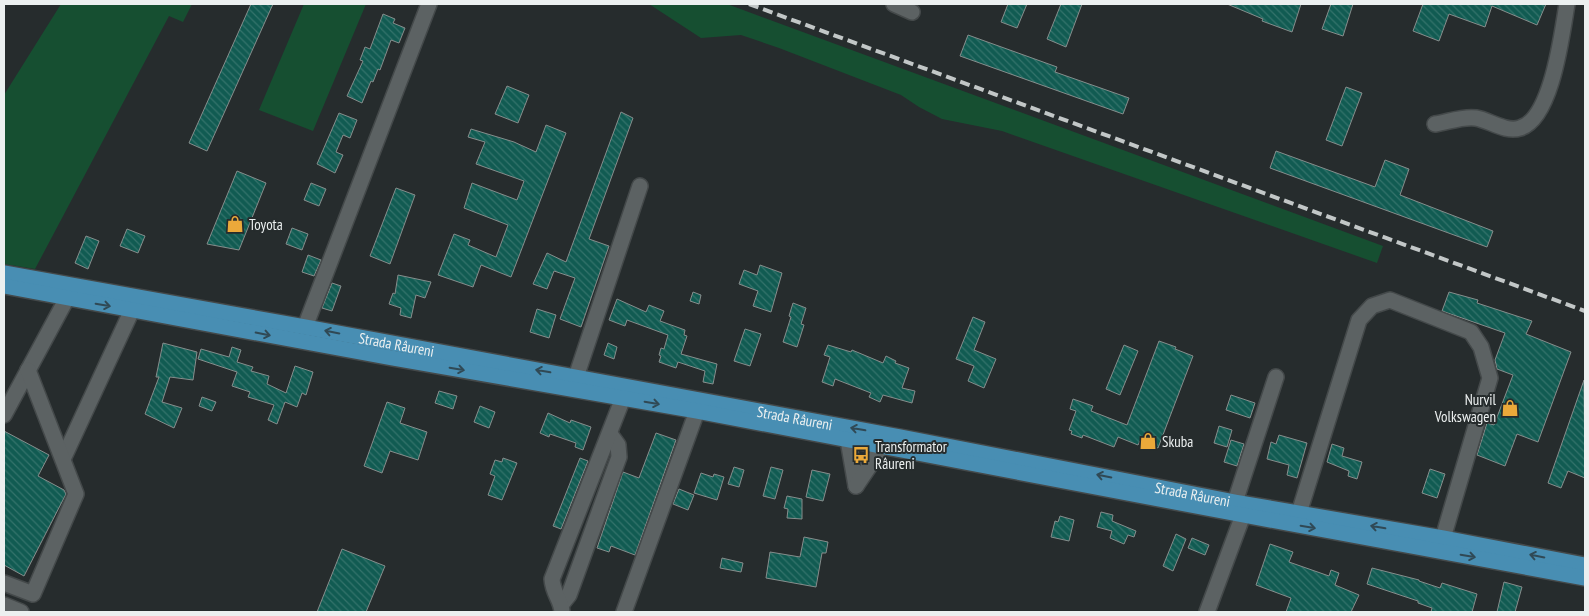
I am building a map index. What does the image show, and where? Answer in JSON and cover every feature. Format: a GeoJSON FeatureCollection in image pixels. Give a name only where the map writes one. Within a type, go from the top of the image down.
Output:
{"type":"FeatureCollection","features":[{"type":"Feature","properties":{"kind":"main road","name":"Strada Râureni"},"geometry":{"type":"LineString","coordinates":[[4,273],[576,377],[1196,494]]}},
{"type":"Feature","properties":{"kind":"main road","name":"Strada Râureni"},"geometry":{"type":"LineString","coordinates":[[4,286],[848,440],[1239,508],[1585,578]]}},
{"type":"Feature","properties":{"kind":"main road"},"geometry":{"type":"LineString","coordinates":[[1294,512],[1585,565]]}},
{"type":"Feature","properties":{"kind":"street"},"geometry":{"type":"LineString","coordinates":[[305,327],[429,4]]}},
{"type":"Feature","properties":{"kind":"street"},"geometry":{"type":"LineString","coordinates":[[894,4],[912,12]]}},
{"type":"Feature","properties":{"kind":"street"},"geometry":{"type":"LineString","coordinates":[[1435,124],[1464,118],[1477,118],[1500,127],[1520,129],[1533,121],[1544,104],[1552,79],[1567,4]]}},
{"type":"Feature","properties":{"kind":"street"},"geometry":{"type":"LineString","coordinates":[[576,377],[640,186]]}},
{"type":"Feature","properties":{"kind":"street"},"geometry":{"type":"LineString","coordinates":[[4,415],[66,298]]}},
{"type":"Feature","properties":{"kind":"street"},"geometry":{"type":"LineString","coordinates":[[1196,494],[1207,502],[1248,510],[1282,515],[1294,512],[1360,320],[1372,306],[1390,300],[1471,332],[1481,347],[1487,362],[1490,378],[1443,538]]}},
{"type":"Feature","properties":{"kind":"street"},"geometry":{"type":"LineString","coordinates":[[63,459],[132,310]]}},
{"type":"Feature","properties":{"kind":"street"},"geometry":{"type":"LineString","coordinates":[[4,583],[33,594],[76,494],[28,370]]}},
{"type":"Feature","properties":{"kind":"street"},"geometry":{"type":"LineString","coordinates":[[1207,612],[1276,377]]}},
{"type":"Feature","properties":{"kind":"street"},"geometry":{"type":"LineString","coordinates":[[562,609],[552,590],[552,579],[623,398]]}},
{"type":"Feature","properties":{"kind":"street"},"geometry":{"type":"LineString","coordinates":[[624,612],[697,412]]}},
{"type":"Feature","properties":{"kind":"street"},"geometry":{"type":"LineString","coordinates":[[562,609],[569,596],[619,457],[618,445],[610,434]]}},
{"type":"Feature","properties":{"kind":"street"},"geometry":{"type":"LineString","coordinates":[[848,440],[856,486],[883,446]]}},
{"type":"Feature","properties":{"kind":"street"},"geometry":{"type":"LineString","coordinates":[[4,605],[21,612]]}},
{"type":"Feature","properties":{"kind":"green space"},"geometry":{"type":"Polygon","coordinates":[[[61,4],[192,4],[183,22],[169,16],[35,269],[4,264],[4,95],[61,4]]]}},
{"type":"Feature","properties":{"kind":"green space"},"geometry":{"type":"Polygon","coordinates":[[[304,4],[366,4],[313,131],[259,110],[304,4]]]}},
{"type":"Feature","properties":{"kind":"green space"},"geometry":{"type":"Polygon","coordinates":[[[649,4],[727,4],[1383,246],[1377,263],[1002,131],[942,119],[901,95],[741,35],[701,38],[649,4]]]}},
{"type":"Feature","properties":{"kind":"building"},"geometry":{"type":"Polygon","coordinates":[[[251,4],[273,4],[207,151],[189,143],[251,4]]]}},
{"type":"Feature","properties":{"kind":"building"},"geometry":{"type":"Polygon","coordinates":[[[1008,4],[1027,4],[1017,28],[1001,22],[1008,4]]]}},
{"type":"Feature","properties":{"kind":"building"},"geometry":{"type":"Polygon","coordinates":[[[1061,4],[1082,4],[1066,47],[1047,39],[1061,4]]]}},
{"type":"Feature","properties":{"kind":"building"},"geometry":{"type":"Polygon","coordinates":[[[1227,4],[1301,4],[1292,32],[1262,21],[1263,19],[1227,4]]]}},
{"type":"Feature","properties":{"kind":"building"},"geometry":{"type":"Polygon","coordinates":[[[1331,4],[1353,4],[1343,36],[1322,29],[1331,4]]]}},
{"type":"Feature","properties":{"kind":"building"},"geometry":{"type":"Polygon","coordinates":[[[1423,4],[1546,4],[1537,25],[1492,6],[1485,27],[1449,14],[1439,41],[1413,31],[1423,4]]]}},
{"type":"Feature","properties":{"kind":"building"},"geometry":{"type":"Polygon","coordinates":[[[383,14],[395,19],[393,23],[405,28],[399,43],[391,40],[380,70],[378,69],[373,82],[371,81],[362,103],[347,96],[363,61],[360,60],[365,47],[370,49],[383,14]]]}},
{"type":"Feature","properties":{"kind":"building"},"geometry":{"type":"Polygon","coordinates":[[[968,35],[1057,67],[1055,72],[1129,98],[1123,114],[960,56],[968,35]]]}},
{"type":"Feature","properties":{"kind":"building"},"geometry":{"type":"Polygon","coordinates":[[[507,86],[529,95],[518,123],[495,114],[507,86]]]}},
{"type":"Feature","properties":{"kind":"building"},"geometry":{"type":"Polygon","coordinates":[[[1346,87],[1362,93],[1342,146],[1326,140],[1346,87]]]}},
{"type":"Feature","properties":{"kind":"building"},"geometry":{"type":"Polygon","coordinates":[[[621,112],[633,118],[589,239],[609,246],[581,327],[560,319],[575,278],[554,271],[547,289],[533,284],[547,253],[566,262],[621,112]]]}},
{"type":"Feature","properties":{"kind":"building"},"geometry":{"type":"Polygon","coordinates":[[[339,113],[357,120],[350,138],[343,135],[336,152],[343,155],[335,173],[317,164],[339,113]]]}},
{"type":"Feature","properties":{"kind":"building"},"geometry":{"type":"Polygon","coordinates":[[[546,125],[566,133],[511,277],[481,265],[473,287],[438,275],[454,234],[470,240],[468,245],[496,257],[508,225],[464,208],[472,183],[517,200],[524,181],[476,164],[485,142],[468,137],[471,129],[514,142],[536,152],[546,125]]]}},
{"type":"Feature","properties":{"kind":"building"},"geometry":{"type":"Polygon","coordinates":[[[1276,151],[1375,187],[1385,160],[1409,169],[1400,195],[1493,231],[1487,247],[1270,168],[1276,151]]]}},
{"type":"Feature","properties":{"kind":"building"},"geometry":{"type":"Polygon","coordinates":[[[237,171],[266,183],[239,250],[207,244],[237,171]]]}},
{"type":"Feature","properties":{"kind":"building"},"geometry":{"type":"Polygon","coordinates":[[[311,183],[326,189],[319,206],[304,200],[311,183]]]}},
{"type":"Feature","properties":{"kind":"building"},"geometry":{"type":"Polygon","coordinates":[[[396,188],[415,195],[390,264],[370,256],[396,188]]]}},
{"type":"Feature","properties":{"kind":"building"},"geometry":{"type":"Polygon","coordinates":[[[292,228],[308,234],[302,250],[286,244],[292,228]]]}},
{"type":"Feature","properties":{"kind":"building"},"geometry":{"type":"Polygon","coordinates":[[[127,229],[145,236],[138,253],[120,246],[127,229]]]}},
{"type":"Feature","properties":{"kind":"building"},"geometry":{"type":"Polygon","coordinates":[[[86,236],[99,241],[88,269],[75,263],[86,236]]]}},
{"type":"Feature","properties":{"kind":"building"},"geometry":{"type":"Polygon","coordinates":[[[308,255],[321,260],[314,276],[302,272],[308,255]]]}},
{"type":"Feature","properties":{"kind":"building"},"geometry":{"type":"Polygon","coordinates":[[[760,265],[782,273],[771,312],[753,306],[758,291],[739,284],[744,270],[757,275],[760,265]]]}},
{"type":"Feature","properties":{"kind":"building"},"geometry":{"type":"Polygon","coordinates":[[[398,275],[431,282],[425,298],[416,295],[411,318],[400,315],[401,308],[389,304],[393,293],[395,294],[398,275]]]}},
{"type":"Feature","properties":{"kind":"building"},"geometry":{"type":"Polygon","coordinates":[[[332,283],[341,286],[332,311],[322,308],[332,283]]]}},
{"type":"Feature","properties":{"kind":"building"},"geometry":{"type":"Polygon","coordinates":[[[693,292],[701,295],[699,304],[690,301],[693,292]]]}},
{"type":"Feature","properties":{"kind":"building"},"geometry":{"type":"Polygon","coordinates":[[[1449,292],[1478,300],[1477,303],[1532,321],[1526,334],[1571,352],[1538,442],[1517,434],[1505,466],[1477,455],[1487,423],[1494,425],[1513,375],[1497,369],[1495,360],[1505,333],[1442,311],[1449,292]]]}},
{"type":"Feature","properties":{"kind":"building"},"geometry":{"type":"Polygon","coordinates":[[[617,299],[646,312],[649,305],[664,311],[660,321],[685,330],[684,335],[687,336],[681,354],[717,364],[713,384],[703,382],[705,371],[678,362],[676,368],[659,362],[661,348],[664,349],[668,335],[627,320],[625,326],[609,320],[617,299]]]}},
{"type":"Feature","properties":{"kind":"building"},"geometry":{"type":"Polygon","coordinates":[[[793,303],[806,308],[801,324],[804,325],[797,347],[783,342],[791,317],[789,316],[793,303]]]}},
{"type":"Feature","properties":{"kind":"building"},"geometry":{"type":"Polygon","coordinates":[[[537,309],[556,315],[549,338],[530,332],[537,309]]]}},
{"type":"Feature","properties":{"kind":"building"},"geometry":{"type":"Polygon","coordinates":[[[973,317],[985,322],[974,350],[996,359],[984,388],[968,381],[974,366],[956,359],[973,317]]]}},
{"type":"Feature","properties":{"kind":"building"},"geometry":{"type":"Polygon","coordinates":[[[745,329],[761,334],[750,366],[734,361],[745,329]]]}},
{"type":"Feature","properties":{"kind":"building"},"geometry":{"type":"Polygon","coordinates":[[[1159,341],[1193,356],[1158,448],[1140,441],[1138,445],[1118,437],[1114,447],[1083,435],[1082,438],[1071,434],[1072,431],[1069,430],[1076,411],[1070,409],[1073,399],[1093,406],[1091,411],[1127,425],[1159,341]]]}},
{"type":"Feature","properties":{"kind":"building"},"geometry":{"type":"Polygon","coordinates":[[[163,343],[197,352],[193,380],[170,377],[162,402],[182,408],[174,428],[145,414],[159,377],[156,377],[163,343]]]}},
{"type":"Feature","properties":{"kind":"building"},"geometry":{"type":"Polygon","coordinates":[[[608,343],[617,347],[614,359],[604,355],[608,343]]]}},
{"type":"Feature","properties":{"kind":"building"},"geometry":{"type":"Polygon","coordinates":[[[828,345],[851,352],[852,350],[883,363],[886,356],[896,361],[895,363],[909,368],[902,388],[915,391],[912,403],[883,395],[880,402],[869,397],[871,393],[835,379],[833,386],[822,382],[830,357],[824,355],[828,345]]]}},
{"type":"Feature","properties":{"kind":"building"},"geometry":{"type":"Polygon","coordinates":[[[1124,345],[1138,351],[1120,395],[1106,389],[1124,345]]]}},
{"type":"Feature","properties":{"kind":"building"},"geometry":{"type":"Polygon","coordinates":[[[232,347],[241,350],[237,362],[253,367],[251,371],[269,376],[267,384],[286,393],[295,366],[313,372],[306,395],[302,393],[297,407],[285,402],[277,424],[268,420],[274,405],[248,397],[250,392],[232,386],[237,372],[198,359],[201,349],[229,357],[232,347]]]}},
{"type":"Feature","properties":{"kind":"building"},"geometry":{"type":"Polygon","coordinates":[[[1584,380],[1585,478],[1568,471],[1561,488],[1548,483],[1584,380]]]}},
{"type":"Feature","properties":{"kind":"building"},"geometry":{"type":"Polygon","coordinates":[[[439,391],[457,396],[453,409],[435,403],[439,391]]]}},
{"type":"Feature","properties":{"kind":"building"},"geometry":{"type":"Polygon","coordinates":[[[1231,395],[1255,403],[1250,418],[1226,410],[1231,395]]]}},
{"type":"Feature","properties":{"kind":"building"},"geometry":{"type":"Polygon","coordinates":[[[202,397],[216,402],[212,411],[199,406],[202,397]]]}},
{"type":"Feature","properties":{"kind":"building"},"geometry":{"type":"Polygon","coordinates":[[[387,402],[405,408],[400,423],[427,432],[418,460],[390,451],[382,473],[364,466],[387,402]]]}},
{"type":"Feature","properties":{"kind":"building"},"geometry":{"type":"Polygon","coordinates":[[[480,406],[495,412],[489,428],[474,422],[480,406]]]}},
{"type":"Feature","properties":{"kind":"building"},"geometry":{"type":"Polygon","coordinates":[[[548,413],[570,423],[571,420],[591,427],[583,450],[575,447],[576,443],[550,434],[549,437],[540,433],[548,413]]]}},
{"type":"Feature","properties":{"kind":"building"},"geometry":{"type":"Polygon","coordinates":[[[1219,426],[1232,430],[1227,447],[1214,443],[1219,426]]]}},
{"type":"Feature","properties":{"kind":"building"},"geometry":{"type":"Polygon","coordinates":[[[4,431],[49,455],[38,476],[64,490],[66,494],[24,576],[4,565],[4,431]]]}},
{"type":"Feature","properties":{"kind":"building"},"geometry":{"type":"Polygon","coordinates":[[[656,433],[676,440],[635,555],[611,546],[609,552],[597,548],[623,472],[639,478],[656,433]]]}},
{"type":"Feature","properties":{"kind":"building"},"geometry":{"type":"Polygon","coordinates":[[[1279,435],[1307,443],[1297,478],[1287,475],[1289,465],[1267,459],[1271,442],[1276,444],[1279,435]]]}},
{"type":"Feature","properties":{"kind":"building"},"geometry":{"type":"Polygon","coordinates":[[[1231,440],[1244,444],[1237,466],[1224,462],[1231,440]]]}},
{"type":"Feature","properties":{"kind":"building"},"geometry":{"type":"Polygon","coordinates":[[[1332,444],[1344,448],[1342,456],[1362,462],[1357,479],[1348,476],[1349,471],[1327,462],[1332,444]]]}},
{"type":"Feature","properties":{"kind":"building"},"geometry":{"type":"Polygon","coordinates":[[[503,458],[517,463],[502,500],[488,495],[495,476],[490,474],[495,460],[502,462],[503,458]]]}},
{"type":"Feature","properties":{"kind":"building"},"geometry":{"type":"Polygon","coordinates":[[[580,458],[588,461],[561,529],[553,526],[580,458]]]}},
{"type":"Feature","properties":{"kind":"building"},"geometry":{"type":"Polygon","coordinates":[[[734,467],[744,470],[739,487],[728,484],[734,467]]]}},
{"type":"Feature","properties":{"kind":"building"},"geometry":{"type":"Polygon","coordinates":[[[771,467],[783,470],[775,499],[763,496],[771,467]]]}},
{"type":"Feature","properties":{"kind":"building"},"geometry":{"type":"Polygon","coordinates":[[[1430,469],[1445,474],[1437,498],[1422,493],[1430,469]]]}},
{"type":"Feature","properties":{"kind":"building"},"geometry":{"type":"Polygon","coordinates":[[[812,470],[830,474],[823,501],[806,497],[812,470]]]}},
{"type":"Feature","properties":{"kind":"building"},"geometry":{"type":"Polygon","coordinates":[[[701,473],[713,477],[714,474],[724,477],[717,500],[694,493],[701,473]]]}},
{"type":"Feature","properties":{"kind":"building"},"geometry":{"type":"Polygon","coordinates":[[[679,489],[694,495],[688,510],[673,504],[679,489]]]}},
{"type":"Feature","properties":{"kind":"building"},"geometry":{"type":"Polygon","coordinates":[[[787,496],[802,499],[802,519],[787,518],[788,509],[784,508],[787,496]]]}},
{"type":"Feature","properties":{"kind":"building"},"geometry":{"type":"Polygon","coordinates":[[[1101,512],[1113,515],[1112,521],[1136,531],[1134,537],[1128,535],[1124,544],[1110,538],[1112,531],[1097,527],[1101,512]]]}},
{"type":"Feature","properties":{"kind":"building"},"geometry":{"type":"Polygon","coordinates":[[[1060,516],[1074,520],[1069,541],[1051,537],[1055,521],[1058,522],[1060,516]]]}},
{"type":"Feature","properties":{"kind":"building"},"geometry":{"type":"Polygon","coordinates":[[[1176,534],[1186,539],[1173,571],[1163,566],[1176,534]]]}},
{"type":"Feature","properties":{"kind":"building"},"geometry":{"type":"Polygon","coordinates":[[[804,537],[828,542],[826,553],[822,553],[816,587],[766,578],[770,552],[800,557],[804,537]]]}},
{"type":"Feature","properties":{"kind":"building"},"geometry":{"type":"Polygon","coordinates":[[[1192,538],[1209,545],[1205,555],[1188,548],[1192,538]]]}},
{"type":"Feature","properties":{"kind":"building"},"geometry":{"type":"Polygon","coordinates":[[[1270,544],[1293,552],[1289,562],[1329,576],[1331,570],[1339,573],[1335,585],[1359,595],[1351,612],[1286,612],[1291,598],[1256,585],[1270,544]]]}},
{"type":"Feature","properties":{"kind":"building"},"geometry":{"type":"Polygon","coordinates":[[[342,549],[385,566],[366,612],[317,612],[342,549]]]}},
{"type":"Feature","properties":{"kind":"building"},"geometry":{"type":"Polygon","coordinates":[[[722,558],[743,563],[741,572],[720,568],[722,558]]]}},
{"type":"Feature","properties":{"kind":"building"},"geometry":{"type":"Polygon","coordinates":[[[1372,568],[1419,580],[1440,588],[1442,583],[1477,594],[1472,612],[1431,612],[1432,608],[1418,603],[1418,601],[1367,584],[1372,568]]]}},
{"type":"Feature","properties":{"kind":"building"},"geometry":{"type":"Polygon","coordinates":[[[1504,582],[1522,587],[1515,612],[1497,612],[1504,582]]]}},
{"type":"Feature","properties":{"kind":"railway"},"geometry":{"type":"LineString","coordinates":[[749,4],[1585,311]]}},
{"type":"Feature","properties":{"kind":"place","name":"Toyota"},"geometry":{"type":"Point","coordinates":[235,224]}},
{"type":"Feature","properties":{"kind":"place","name":"Nurvil Volkswagen"},"geometry":{"type":"Point","coordinates":[1510,408]}},
{"type":"Feature","properties":{"kind":"place","name":"Skuba"},"geometry":{"type":"Point","coordinates":[1148,441]}},
{"type":"Feature","properties":{"kind":"place","name":"Transformator Râureni"},"geometry":{"type":"Point","coordinates":[861,455]}}]}
